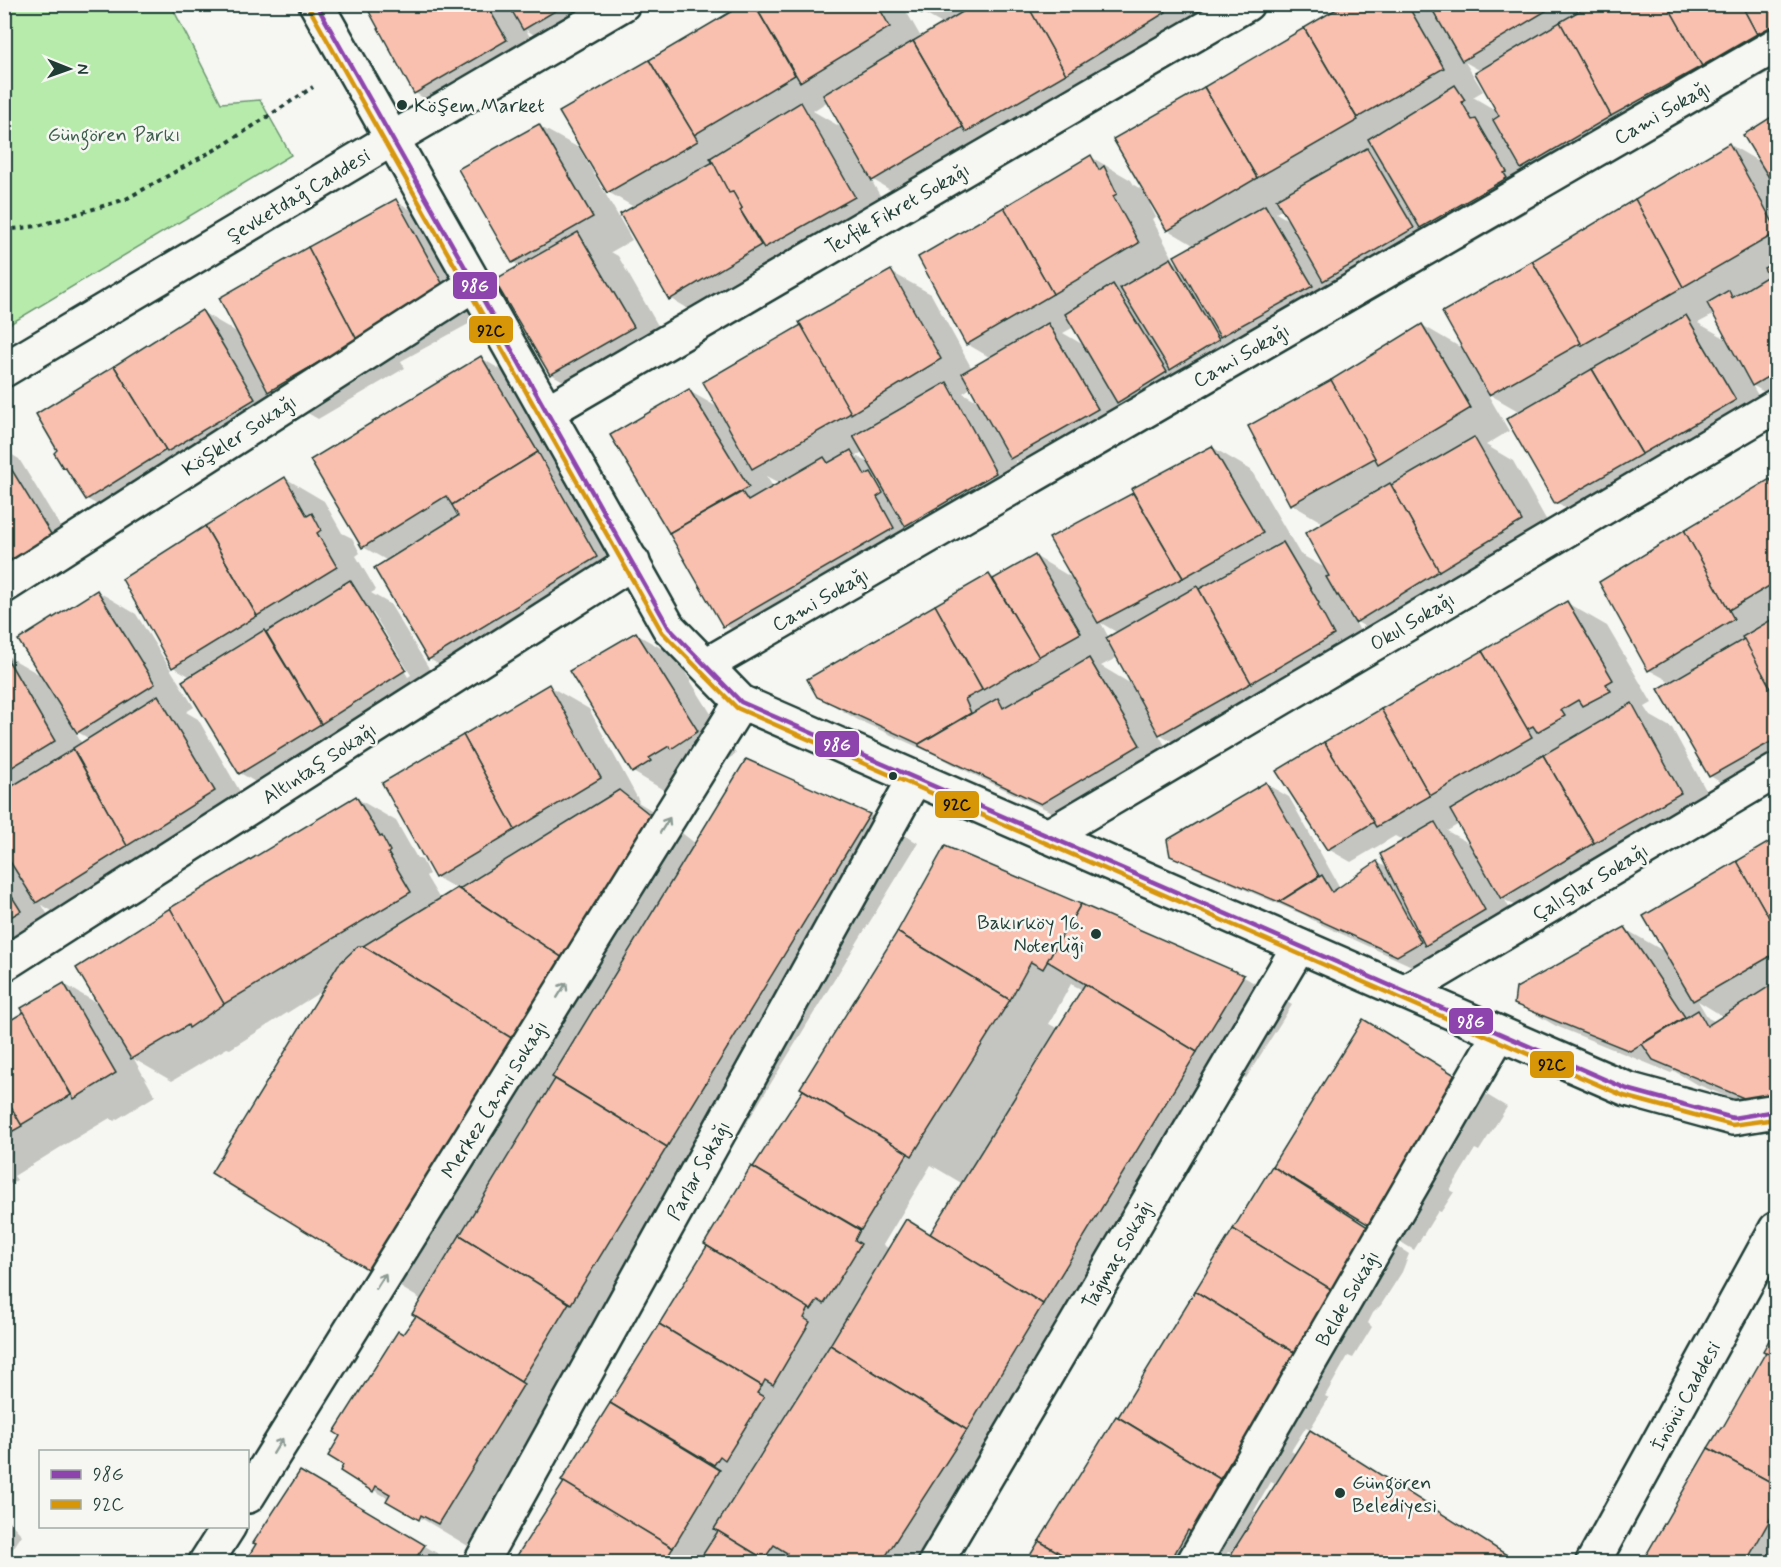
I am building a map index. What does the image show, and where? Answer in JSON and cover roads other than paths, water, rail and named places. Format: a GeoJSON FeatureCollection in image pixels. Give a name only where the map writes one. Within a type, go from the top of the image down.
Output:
{"type":"FeatureCollection","features":[{"type":"Feature","properties":{"kind":"street"},"geometry":{"type":"LineString","coordinates":[[316,4],[669,628],[741,702],[1627,1089],[1733,1118],[1776,1111]]}},
{"type":"Feature","properties":{"kind":"street","name":"Şevketdağ Caddesi"},"geometry":{"type":"LineString","coordinates":[[4,370],[623,4]]}},
{"type":"Feature","properties":{"kind":"street","name":"Tevfik Fikret Sokağı"},"geometry":{"type":"LineString","coordinates":[[547,412],[1247,4]]}},
{"type":"Feature","properties":{"kind":"street","name":"Cami Sokağı"},"geometry":{"type":"LineString","coordinates":[[706,665],[1776,45]]}},
{"type":"Feature","properties":{"kind":"street","name":"Köşkler Sokağı"},"geometry":{"type":"LineString","coordinates":[[4,586],[474,284]]}},
{"type":"Feature","properties":{"kind":"street","name":"Okul Sokağı"},"geometry":{"type":"LineString","coordinates":[[1048,836],[1776,406]]}},
{"type":"Feature","properties":{"kind":"street","name":"Altıntaş Sokağı"},"geometry":{"type":"LineString","coordinates":[[4,964],[633,562]]}},
{"type":"Feature","properties":{"kind":"street","name":"Merkez Cami Sokağı"},"geometry":{"type":"LineString","coordinates":[[249,1494],[741,702]]}},
{"type":"Feature","properties":{"kind":"street","name":"Çalışlar Sokağı"},"geometry":{"type":"LineString","coordinates":[[1404,992],[1776,771]]}},
{"type":"Feature","properties":{"kind":"street","name":"Parlar Sokağı"},"geometry":{"type":"LineString","coordinates":[[481,1563],[915,778]]}},
{"type":"Feature","properties":{"kind":"street","name":"Tağmaç Sokağı"},"geometry":{"type":"LineString","coordinates":[[936,1563],[1299,946]]}},
{"type":"Feature","properties":{"kind":"street","name":"Belde Sokağı"},"geometry":{"type":"LineString","coordinates":[[1194,1563],[1499,1034]]}},
{"type":"Feature","properties":{"kind":"street","name":"İnönü Caddesi"},"geometry":{"type":"LineString","coordinates":[[1593,1563],[1776,1229]]}},
{"type":"Feature","properties":{"kind":"street"},"geometry":{"type":"LineString","coordinates":[[206,1563],[228,1528]]}},
{"type":"Feature","properties":{"kind":"place","name":"Köşem Market"},"geometry":{"type":"Point","coordinates":[402,105]}},
{"type":"Feature","properties":{"kind":"place","name":"Bakırköy 16. Noterliği"},"geometry":{"type":"Point","coordinates":[1096,934]}},
{"type":"Feature","properties":{"kind":"place","name":"Güngören Belediyesi"},"geometry":{"type":"Point","coordinates":[1340,1493]}},
{"type":"Feature","properties":{"kind":"park label","name":"Güngören Parkı"},"geometry":{"type":"Point","coordinates":[114,134]}}]}
